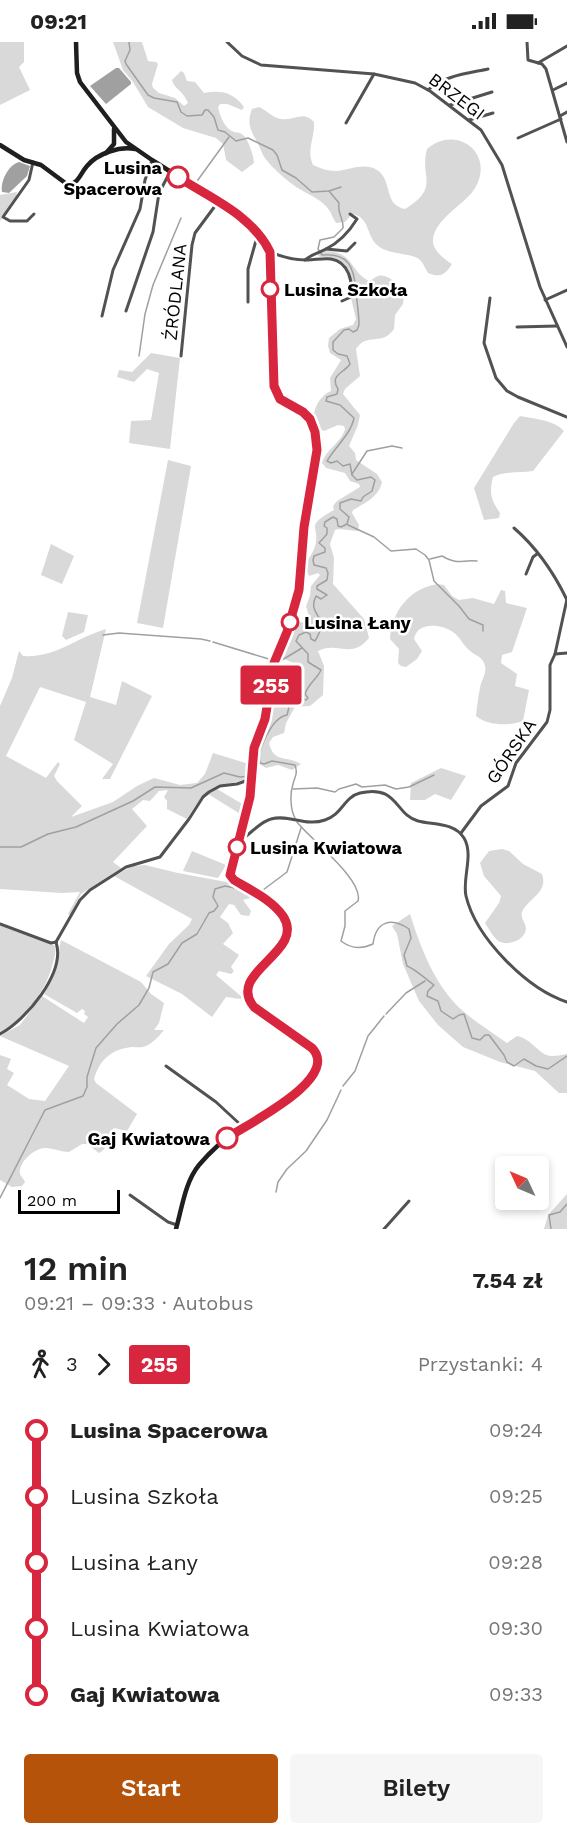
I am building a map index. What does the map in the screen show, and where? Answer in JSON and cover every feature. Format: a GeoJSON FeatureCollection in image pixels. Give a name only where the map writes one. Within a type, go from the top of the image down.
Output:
{"type":"FeatureCollection","features":[{"type":"Feature","properties":{"kind":"street"},"geometry":{"type":"LineString","coordinates":[[76,42],[78,78],[126,142],[247,220],[260,234],[270,252],[274,386],[280,399],[303,412],[310,419],[315,432],[317,450],[304,527],[299,590],[287,632],[274,663],[265,719],[254,748],[250,797],[230,869],[231,877],[269,902],[283,915],[287,930],[282,944],[249,982],[248,998],[254,1007],[312,1048],[317,1056],[317,1062],[300,1091],[223,1141],[196,1169],[177,1227],[130,1195]]}},
{"type":"Feature","properties":{"kind":"street","name":"BRZEGI"},"geometry":{"type":"LineString","coordinates":[[227,42],[242,56],[261,65],[374,74],[415,82],[450,105],[481,130],[502,165],[545,300],[567,347]]}},
{"type":"Feature","properties":{"kind":"street"},"geometry":{"type":"LineString","coordinates":[[526,42],[527,58],[530,62],[538,63],[546,69],[567,142]]}},
{"type":"Feature","properties":{"kind":"street"},"geometry":{"type":"LineString","coordinates":[[538,63],[567,46]]}},
{"type":"Feature","properties":{"kind":"street"},"geometry":{"type":"LineString","coordinates":[[428,90],[458,76],[488,69]]}},
{"type":"Feature","properties":{"kind":"street"},"geometry":{"type":"LineString","coordinates":[[346,123],[374,74]]}},
{"type":"Feature","properties":{"kind":"street"},"geometry":{"type":"LineString","coordinates":[[553,90],[567,83]]}},
{"type":"Feature","properties":{"kind":"street"},"geometry":{"type":"LineString","coordinates":[[450,105],[492,92]]}},
{"type":"Feature","properties":{"kind":"street"},"geometry":{"type":"LineString","coordinates":[[518,138],[567,112]]}},
{"type":"Feature","properties":{"kind":"street"},"geometry":{"type":"LineString","coordinates":[[469,120],[493,113]]}},
{"type":"Feature","properties":{"kind":"street"},"geometry":{"type":"LineString","coordinates":[[114,128],[114,141],[121,148]]}},
{"type":"Feature","properties":{"kind":"street"},"geometry":{"type":"LineString","coordinates":[[106,153],[114,141],[122,137]]}},
{"type":"Feature","properties":{"kind":"street"},"geometry":{"type":"LineString","coordinates":[[121,148],[126,142]]}},
{"type":"Feature","properties":{"kind":"street"},"geometry":{"type":"LineString","coordinates":[[0,145],[24,160],[46,168],[65,184],[70,185],[79,179],[91,162],[106,153],[121,148],[135,149]]}},
{"type":"Feature","properties":{"kind":"street"},"geometry":{"type":"LineString","coordinates":[[102,316],[113,270],[140,209],[145,180],[152,160]]}},
{"type":"Feature","properties":{"kind":"street"},"geometry":{"type":"LineString","coordinates":[[33,162],[29,180],[3,217],[10,220],[27,221],[34,214]]}},
{"type":"Feature","properties":{"kind":"street"},"geometry":{"type":"LineString","coordinates":[[126,311],[153,232],[158,214],[159,193],[170,172]]}},
{"type":"Feature","properties":{"kind":"street","name":"ŹRÓDLANA"},"geometry":{"type":"LineString","coordinates":[[181,356],[192,245],[195,233],[218,202]]}},
{"type":"Feature","properties":{"kind":"street"},"geometry":{"type":"LineString","coordinates":[[305,260],[343,238],[356,221],[356,218],[350,214]]}},
{"type":"Feature","properties":{"kind":"street"},"geometry":{"type":"LineString","coordinates":[[248,302],[249,269],[257,237],[260,234]]}},
{"type":"Feature","properties":{"kind":"street"},"geometry":{"type":"LineString","coordinates":[[321,251],[347,251],[355,243]]}},
{"type":"Feature","properties":{"kind":"street"},"geometry":{"type":"LineString","coordinates":[[270,252],[281,257],[305,260],[329,259],[341,263],[351,278],[352,288],[351,297],[342,301]]}},
{"type":"Feature","properties":{"kind":"street"},"geometry":{"type":"LineString","coordinates":[[545,300],[567,290]]}},
{"type":"Feature","properties":{"kind":"street"},"geometry":{"type":"LineString","coordinates":[[490,298],[484,343],[496,378],[507,391],[567,417]]}},
{"type":"Feature","properties":{"kind":"street"},"geometry":{"type":"LineString","coordinates":[[517,327],[557,326]]}},
{"type":"Feature","properties":{"kind":"street"},"geometry":{"type":"LineString","coordinates":[[514,528],[524,536],[553,575],[567,599]]}},
{"type":"Feature","properties":{"kind":"street"},"geometry":{"type":"LineString","coordinates":[[526,574],[533,557],[537,554]]}},
{"type":"Feature","properties":{"kind":"street","name":"GÓRSKA"},"geometry":{"type":"LineString","coordinates":[[460,833],[481,806],[508,786],[516,763],[545,727],[550,710],[550,665],[555,654],[567,599]]}},
{"type":"Feature","properties":{"kind":"street"},"geometry":{"type":"LineString","coordinates":[[555,654],[567,653]]}},
{"type":"Feature","properties":{"kind":"street"},"geometry":{"type":"LineString","coordinates":[[0,1034],[17,1024],[43,992],[56,966],[58,947],[56,942],[80,900],[90,890],[126,867],[160,857],[209,792],[220,786],[251,779]]}},
{"type":"Feature","properties":{"kind":"street"},"geometry":{"type":"LineString","coordinates":[[240,837],[245,837],[272,818],[311,824],[332,818],[354,795],[373,791],[389,796],[417,821],[445,826],[460,833],[467,847],[466,897],[484,937],[541,990],[567,1002]]}},
{"type":"Feature","properties":{"kind":"street"},"geometry":{"type":"LineString","coordinates":[[0,924],[51,943],[56,942]]}},
{"type":"Feature","properties":{"kind":"street"},"geometry":{"type":"LineString","coordinates":[[166,1066],[216,1102],[243,1127]]}},
{"type":"Feature","properties":{"kind":"street"},"geometry":{"type":"LineString","coordinates":[[384,1229],[409,1201]]}},
{"type":"Feature","properties":{"kind":"shaded area"},"geometry":{"type":"Polygon","coordinates":[[[0,42],[24,42],[24,62],[19,67],[30,90],[0,105],[0,42]]]}},
{"type":"Feature","properties":{"kind":"shaded area"},"geometry":{"type":"Polygon","coordinates":[[[113,42],[142,42],[148,61],[158,64],[153,88],[159,93],[175,98],[184,106],[188,103],[172,80],[181,71],[187,81],[195,82],[204,93],[221,92],[236,98],[244,107],[242,110],[227,104],[220,104],[218,107],[228,128],[245,137],[254,163],[242,172],[226,160],[223,144],[216,138],[183,128],[148,107],[123,70],[113,42]]]}},
{"type":"Feature","properties":{"kind":"shaded area"},"geometry":{"type":"Polygon","coordinates":[[[119,68],[131,84],[106,104],[90,86],[119,68]]]}},
{"type":"Feature","properties":{"kind":"shaded area"},"geometry":{"type":"Polygon","coordinates":[[[259,107],[281,119],[302,116],[310,119],[314,122],[310,154],[313,165],[333,171],[362,167],[377,170],[382,174],[394,203],[405,209],[416,201],[426,188],[427,149],[439,142],[450,140],[461,141],[471,147],[481,166],[479,178],[473,191],[443,219],[433,240],[437,251],[452,264],[447,271],[439,275],[428,273],[418,258],[388,251],[377,245],[365,222],[358,216],[352,214],[345,222],[336,223],[324,204],[287,180],[264,157],[249,122],[252,109],[259,107]]]}},
{"type":"Feature","properties":{"kind":"shaded area"},"geometry":{"type":"Polygon","coordinates":[[[19,162],[30,166],[27,176],[9,193],[2,192],[6,174],[19,162]]]}},
{"type":"Feature","properties":{"kind":"shaded area"},"geometry":{"type":"Polygon","coordinates":[[[17,192],[16,197],[0,221],[0,195],[17,192]]]}},
{"type":"Feature","properties":{"kind":"shaded area"},"geometry":{"type":"Polygon","coordinates":[[[325,251],[335,252],[347,258],[369,281],[378,276],[386,276],[404,293],[403,304],[395,315],[394,329],[389,335],[365,341],[356,349],[360,376],[345,389],[343,394],[360,415],[349,446],[355,453],[356,460],[377,474],[382,482],[375,496],[353,510],[352,513],[359,525],[358,531],[335,530],[330,544],[334,558],[333,584],[364,619],[369,638],[357,648],[325,648],[318,651],[324,666],[323,695],[310,706],[295,707],[286,723],[284,733],[273,737],[269,743],[274,754],[301,764],[292,770],[278,765],[266,768],[258,763],[257,752],[268,723],[271,703],[285,686],[284,680],[287,677],[296,682],[300,680],[300,666],[282,658],[294,625],[310,619],[306,606],[311,586],[320,575],[318,573],[309,576],[305,567],[314,549],[316,524],[318,520],[334,510],[333,506],[337,501],[360,487],[359,484],[350,481],[345,473],[326,468],[322,463],[343,434],[344,426],[338,425],[324,431],[318,427],[314,416],[317,404],[331,391],[330,378],[341,360],[330,353],[329,338],[340,329],[353,325],[356,319],[351,298],[350,277],[339,261],[320,257],[317,254],[325,251]]]}},
{"type":"Feature","properties":{"kind":"shaded area"},"geometry":{"type":"Polygon","coordinates":[[[151,353],[180,358],[170,449],[129,443],[131,421],[151,420],[159,373],[147,369],[134,382],[117,377],[119,370],[132,372],[151,353]]]}},
{"type":"Feature","properties":{"kind":"shaded area"},"geometry":{"type":"Polygon","coordinates":[[[520,416],[550,422],[564,431],[533,471],[507,473],[493,477],[492,496],[500,513],[499,518],[484,520],[474,488],[520,416]]]}},
{"type":"Feature","properties":{"kind":"shaded area"},"geometry":{"type":"Polygon","coordinates":[[[168,460],[191,466],[163,628],[137,623],[168,460]]]}},
{"type":"Feature","properties":{"kind":"shaded area"},"geometry":{"type":"Polygon","coordinates":[[[51,544],[74,556],[62,584],[41,575],[51,544]]]}},
{"type":"Feature","properties":{"kind":"shaded area"},"geometry":{"type":"Polygon","coordinates":[[[437,584],[444,585],[452,596],[459,600],[473,598],[494,604],[501,590],[505,591],[506,603],[527,608],[512,652],[502,655],[501,663],[517,674],[515,686],[529,690],[523,721],[499,724],[486,722],[476,716],[485,672],[484,663],[448,629],[430,626],[420,629],[414,639],[422,651],[417,659],[406,667],[398,663],[399,649],[390,639],[394,619],[410,596],[437,584]]]}},
{"type":"Feature","properties":{"kind":"shaded area"},"geometry":{"type":"Polygon","coordinates":[[[68,612],[88,615],[84,632],[66,640],[62,636],[68,612]]]}},
{"type":"Feature","properties":{"kind":"shaded area"},"geometry":{"type":"Polygon","coordinates":[[[106,629],[90,697],[116,705],[122,681],[152,696],[110,779],[102,779],[113,764],[74,740],[86,702],[40,687],[6,756],[46,778],[58,762],[60,764],[54,776],[82,806],[71,817],[113,802],[154,778],[180,785],[197,783],[205,774],[213,753],[249,764],[249,778],[219,786],[207,792],[187,819],[167,809],[167,801],[164,797],[168,790],[159,791],[150,801],[143,800],[132,809],[147,826],[113,862],[121,868],[81,894],[70,915],[68,914],[80,892],[0,889],[0,706],[12,678],[19,651],[23,656],[46,654],[106,629]]]}},
{"type":"Feature","properties":{"kind":"shaded area"},"geometry":{"type":"Polygon","coordinates":[[[441,768],[466,776],[451,800],[435,794],[425,800],[410,800],[411,783],[441,768]]]}},
{"type":"Feature","properties":{"kind":"shaded area"},"geometry":{"type":"Polygon","coordinates":[[[217,789],[244,805],[242,815],[208,794],[217,789]]]}},
{"type":"Feature","properties":{"kind":"shaded area"},"geometry":{"type":"Polygon","coordinates":[[[502,849],[509,851],[523,864],[542,874],[543,880],[541,890],[522,912],[525,932],[517,941],[508,943],[498,941],[485,923],[499,903],[501,896],[484,876],[480,863],[489,851],[502,849]]]}},
{"type":"Feature","properties":{"kind":"shaded area"},"geometry":{"type":"Polygon","coordinates":[[[192,851],[226,865],[218,878],[183,871],[192,851]]]}},
{"type":"Feature","properties":{"kind":"shaded area"},"geometry":{"type":"Polygon","coordinates":[[[145,865],[232,883],[258,896],[243,900],[251,911],[249,916],[241,915],[234,905],[229,904],[220,917],[228,923],[233,933],[223,944],[239,955],[231,967],[234,971],[231,974],[219,971],[216,975],[242,997],[241,999],[226,997],[212,1017],[182,994],[146,976],[169,944],[189,925],[192,919],[114,876],[133,866],[145,865]]]}},
{"type":"Feature","properties":{"kind":"shaded area"},"geometry":{"type":"Polygon","coordinates":[[[410,914],[419,941],[438,980],[464,1012],[507,1043],[517,1036],[527,1040],[547,1055],[567,1054],[567,1093],[559,1093],[535,1071],[500,1062],[463,1047],[438,1025],[419,1001],[403,964],[397,934],[392,926],[410,914]]]}},
{"type":"Feature","properties":{"kind":"shaded area"},"geometry":{"type":"Polygon","coordinates":[[[0,925],[56,946],[50,972],[31,1007],[0,1032],[0,925]]]}},
{"type":"Feature","properties":{"kind":"shaded area"},"geometry":{"type":"Polygon","coordinates":[[[61,940],[141,982],[151,994],[164,1003],[159,1023],[154,1030],[164,1030],[146,1046],[125,1048],[108,1056],[94,1079],[96,1083],[137,1114],[127,1131],[114,1128],[107,1145],[99,1153],[87,1144],[82,1144],[69,1152],[45,1148],[37,1150],[24,1160],[20,1169],[25,1182],[22,1186],[12,1187],[0,1180],[0,1055],[11,1059],[7,1069],[14,1073],[7,1085],[29,1099],[45,1101],[69,1066],[0,1036],[20,1025],[42,996],[84,1023],[88,1017],[82,1009],[77,1013],[44,994],[55,972],[61,940]]]}},
{"type":"Feature","properties":{"kind":"shaded area"},"geometry":{"type":"Polygon","coordinates":[[[567,1194],[567,1229],[544,1229],[548,1215],[567,1194]]]}},
{"type":"Feature","properties":{"kind":"waterway"},"geometry":{"type":"LineString","coordinates":[[129,42],[130,50],[126,64],[148,95],[177,102],[181,112],[187,116],[202,115],[205,110],[208,110],[214,117],[218,130],[225,132],[236,141],[248,138],[273,150],[282,170],[296,178],[312,192],[329,191],[341,187]]}},
{"type":"Feature","properties":{"kind":"waterway"},"geometry":{"type":"LineString","coordinates":[[195,184],[229,137]]}},
{"type":"Feature","properties":{"kind":"waterway"},"geometry":{"type":"LineString","coordinates":[[329,191],[339,203],[343,228],[334,237],[320,240],[318,249],[322,255],[338,256],[348,263],[354,275],[359,325],[353,332],[349,329],[344,330],[333,342],[333,350],[347,356],[350,364],[336,377],[337,394],[327,397],[326,401],[340,405],[354,418],[346,435],[327,461],[331,463],[337,461],[343,466],[350,464],[352,475],[357,480],[371,477],[375,480],[372,491],[361,501],[351,499],[340,503],[340,509],[349,517],[347,524]]}},
{"type":"Feature","properties":{"kind":"waterway"},"geometry":{"type":"LineString","coordinates":[[139,356],[145,314],[153,285],[181,218]]}},
{"type":"Feature","properties":{"kind":"waterway"},"geometry":{"type":"LineString","coordinates":[[352,474],[367,451],[392,446],[402,448]]}},
{"type":"Feature","properties":{"kind":"waterway"},"geometry":{"type":"LineString","coordinates":[[254,774],[257,758],[269,731],[280,718],[287,715],[289,707],[287,699],[290,695],[306,700],[308,698],[305,694],[306,690],[321,670],[308,662],[308,654],[296,641],[299,635],[306,632],[315,641],[320,632],[320,620],[314,603],[316,596],[321,599],[327,595],[317,589],[317,586],[327,580],[328,573],[326,568],[314,565],[313,560],[314,556],[325,552],[325,548],[319,543],[327,534],[325,522],[333,517],[337,519],[338,526],[347,524]]}},
{"type":"Feature","properties":{"kind":"waterway"},"geometry":{"type":"LineString","coordinates":[[348,525],[374,537],[391,551],[416,549],[425,555],[429,560],[434,581],[469,619],[483,625],[483,631]]}},
{"type":"Feature","properties":{"kind":"waterway"},"geometry":{"type":"LineString","coordinates":[[430,559],[442,556],[457,561],[477,561]]}},
{"type":"Feature","properties":{"kind":"waterway"},"geometry":{"type":"LineString","coordinates":[[103,635],[119,633],[210,641]]}},
{"type":"Feature","properties":{"kind":"waterway"},"geometry":{"type":"LineString","coordinates":[[213,642],[272,660]]}},
{"type":"Feature","properties":{"kind":"waterway"},"geometry":{"type":"LineString","coordinates":[[277,663],[302,648]]}},
{"type":"Feature","properties":{"kind":"waterway"},"geometry":{"type":"LineString","coordinates":[[259,757],[260,763],[264,764],[272,761],[295,765],[296,773],[291,796],[295,818]]}},
{"type":"Feature","properties":{"kind":"waterway"},"geometry":{"type":"LineString","coordinates":[[0,847],[21,847],[48,834],[76,827],[133,801],[155,787],[191,788],[224,773],[240,777],[250,776]]}},
{"type":"Feature","properties":{"kind":"waterway"},"geometry":{"type":"LineString","coordinates":[[293,789],[317,788],[335,792],[356,784],[362,787],[385,785],[396,789],[409,787],[434,775]]}},
{"type":"Feature","properties":{"kind":"waterway"},"geometry":{"type":"LineString","coordinates":[[297,822],[345,871],[358,892],[358,901],[345,911],[345,926],[341,941],[353,947],[365,947],[373,944],[377,930],[385,923],[402,925],[409,929],[411,938],[404,955],[407,966],[434,985],[428,991],[427,996],[438,1001],[441,1011],[453,1019],[464,1014],[472,1038],[480,1040],[485,1035],[489,1035],[507,1062],[514,1066],[524,1059],[536,1066],[548,1069],[567,1056]]}},
{"type":"Feature","properties":{"kind":"waterway"},"geometry":{"type":"LineString","coordinates":[[259,893],[287,872],[301,828]]}},
{"type":"Feature","properties":{"kind":"waterway"},"geometry":{"type":"LineString","coordinates":[[0,1198],[45,1110],[83,1096],[96,1048],[117,1024],[139,1005],[149,988],[153,972],[168,964],[182,943],[197,934],[209,913],[218,906],[213,897],[215,889],[225,886],[249,891]]}},
{"type":"Feature","properties":{"kind":"waterway"},"geometry":{"type":"LineString","coordinates":[[386,1014],[406,993],[425,981]]}},
{"type":"Feature","properties":{"kind":"waterway"},"geometry":{"type":"LineString","coordinates":[[343,1086],[355,1071],[368,1036],[384,1016]]}},
{"type":"Feature","properties":{"kind":"waterway"},"geometry":{"type":"LineString","coordinates":[[276,1192],[278,1182],[287,1169],[306,1151],[327,1120],[341,1090]]}},
{"type":"Feature","properties":{"kind":"waterway"},"geometry":{"type":"LineString","coordinates":[[551,1229],[549,1215],[560,1212],[567,1204]]}},
{"type":"Feature","properties":{"kind":"bus line","name":"255"},"geometry":{"type":"LineString","coordinates":[[178,177],[247,220],[264,239],[270,252],[274,386],[280,399],[303,412],[310,419],[317,440],[313,484],[304,527],[302,575],[299,590],[287,632],[274,663],[265,719],[254,748],[250,797],[230,869],[230,875],[234,880],[269,902],[283,915],[287,930],[277,951],[249,982],[247,988],[249,1001],[254,1007],[312,1048],[317,1056],[317,1062],[300,1091],[227,1138]]}},
{"type":"Feature","properties":{"kind":"place","name":"Lusina Spacerowa"},"geometry":{"type":"Point","coordinates":[178,177]}},
{"type":"Feature","properties":{"kind":"place","name":"Lusina Szkoła"},"geometry":{"type":"Point","coordinates":[270,289]}},
{"type":"Feature","properties":{"kind":"place","name":"Lusina Łany"},"geometry":{"type":"Point","coordinates":[290,622]}},
{"type":"Feature","properties":{"kind":"place","name":"Lusina Kwiatowa"},"geometry":{"type":"Point","coordinates":[237,847]}},
{"type":"Feature","properties":{"kind":"place","name":"Gaj Kwiatowa"},"geometry":{"type":"Point","coordinates":[227,1138]}}]}
